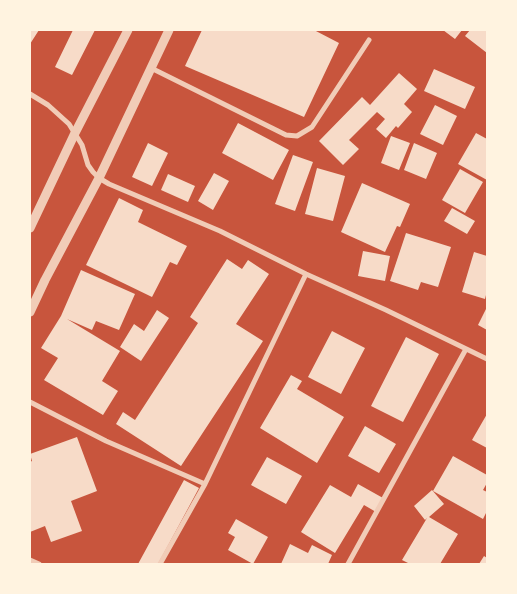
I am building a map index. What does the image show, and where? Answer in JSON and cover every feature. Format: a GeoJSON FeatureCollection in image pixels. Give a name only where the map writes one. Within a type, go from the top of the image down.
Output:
{"type":"FeatureCollection","features":[{"type":"Feature","properties":{"kind":"street"},"geometry":{"type":"LineString","coordinates":[[30,228],[75,133],[128,30]]}},
{"type":"Feature","properties":{"kind":"street"},"geometry":{"type":"LineString","coordinates":[[30,312],[99,178],[169,30]]}},
{"type":"Feature","properties":{"kind":"street"},"geometry":{"type":"LineString","coordinates":[[150,68],[286,135],[297,136],[312,127],[369,40]]}},
{"type":"Feature","properties":{"kind":"street"},"geometry":{"type":"LineString","coordinates":[[30,94],[48,104],[69,124],[82,145],[88,165],[99,178],[109,184],[220,231],[306,274],[487,359]]}},
{"type":"Feature","properties":{"kind":"street"},"geometry":{"type":"LineString","coordinates":[[160,564],[205,484],[306,274]]}},
{"type":"Feature","properties":{"kind":"street"},"geometry":{"type":"LineString","coordinates":[[355,564],[350,561],[466,349]]}},
{"type":"Feature","properties":{"kind":"street"},"geometry":{"type":"LineString","coordinates":[[30,402],[106,441],[205,484]]}},
{"type":"Feature","properties":{"kind":"street"},"geometry":{"type":"LineString","coordinates":[[30,560],[39,564]]}},
{"type":"Feature","properties":{"kind":"building"},"geometry":{"type":"Polygon","coordinates":[[[30,30],[39,30],[30,44],[30,30]]]}},
{"type":"Feature","properties":{"kind":"building"},"geometry":{"type":"Polygon","coordinates":[[[73,30],[95,30],[72,75],[55,67],[73,30]]]}},
{"type":"Feature","properties":{"kind":"building"},"geometry":{"type":"Polygon","coordinates":[[[202,30],[314,30],[339,43],[304,117],[185,66],[202,30]]]}},
{"type":"Feature","properties":{"kind":"building"},"geometry":{"type":"Polygon","coordinates":[[[443,30],[462,30],[455,39],[443,30]]]}},
{"type":"Feature","properties":{"kind":"building"},"geometry":{"type":"Polygon","coordinates":[[[470,30],[487,30],[487,53],[465,36],[470,30]]]}},
{"type":"Feature","properties":{"kind":"building"},"geometry":{"type":"Polygon","coordinates":[[[434,69],[475,87],[465,109],[424,91],[434,69]]]}},
{"type":"Feature","properties":{"kind":"building"},"geometry":{"type":"Polygon","coordinates":[[[399,73],[417,89],[404,104],[412,112],[386,138],[376,129],[385,119],[377,112],[349,140],[359,149],[343,165],[319,141],[362,97],[370,105],[399,73]]]}},
{"type":"Feature","properties":{"kind":"building"},"geometry":{"type":"Polygon","coordinates":[[[435,105],[457,116],[443,145],[420,134],[435,105]]]}},
{"type":"Feature","properties":{"kind":"building"},"geometry":{"type":"Polygon","coordinates":[[[238,123],[289,150],[273,180],[222,153],[238,123]]]}},
{"type":"Feature","properties":{"kind":"building"},"geometry":{"type":"Polygon","coordinates":[[[476,133],[487,139],[487,180],[458,164],[476,133]]]}},
{"type":"Feature","properties":{"kind":"building"},"geometry":{"type":"Polygon","coordinates":[[[391,136],[410,143],[399,170],[381,163],[391,136]]]}},
{"type":"Feature","properties":{"kind":"building"},"geometry":{"type":"Polygon","coordinates":[[[148,143],[168,153],[152,186],[132,177],[148,143]]]}},
{"type":"Feature","properties":{"kind":"building"},"geometry":{"type":"Polygon","coordinates":[[[414,143],[437,153],[426,179],[404,170],[414,143]]]}},
{"type":"Feature","properties":{"kind":"building"},"geometry":{"type":"Polygon","coordinates":[[[293,155],[313,162],[295,211],[275,204],[293,155]]]}},
{"type":"Feature","properties":{"kind":"building"},"geometry":{"type":"Polygon","coordinates":[[[317,168],[345,176],[333,221],[305,214],[317,168]]]}},
{"type":"Feature","properties":{"kind":"building"},"geometry":{"type":"Polygon","coordinates":[[[460,169],[483,182],[465,213],[442,200],[460,169]]]}},
{"type":"Feature","properties":{"kind":"building"},"geometry":{"type":"Polygon","coordinates":[[[214,173],[229,181],[213,210],[198,201],[214,173]]]}},
{"type":"Feature","properties":{"kind":"building"},"geometry":{"type":"Polygon","coordinates":[[[168,174],[195,186],[188,202],[161,190],[168,174]]]}},
{"type":"Feature","properties":{"kind":"building"},"geometry":{"type":"Polygon","coordinates":[[[362,183],[410,204],[400,227],[397,226],[385,252],[341,232],[362,183]]]}},
{"type":"Feature","properties":{"kind":"building"},"geometry":{"type":"Polygon","coordinates":[[[119,198],[143,210],[138,222],[187,246],[177,265],[170,262],[152,297],[86,265],[119,198]]]}},
{"type":"Feature","properties":{"kind":"building"},"geometry":{"type":"Polygon","coordinates":[[[452,208],[475,221],[467,234],[444,221],[452,208]]]}},
{"type":"Feature","properties":{"kind":"building"},"geometry":{"type":"Polygon","coordinates":[[[406,233],[451,247],[438,287],[421,282],[418,290],[390,281],[406,233]]]}},
{"type":"Feature","properties":{"kind":"building"},"geometry":{"type":"Polygon","coordinates":[[[363,251],[390,256],[385,281],[358,276],[363,251]]]}},
{"type":"Feature","properties":{"kind":"building"},"geometry":{"type":"Polygon","coordinates":[[[474,252],[487,256],[487,291],[485,299],[462,292],[474,252]]]}},
{"type":"Feature","properties":{"kind":"building"},"geometry":{"type":"Polygon","coordinates":[[[227,259],[242,269],[248,260],[269,274],[236,324],[263,341],[181,466],[116,424],[123,412],[135,420],[198,323],[190,317],[227,259]]]}},
{"type":"Feature","properties":{"kind":"building"},"geometry":{"type":"Polygon","coordinates":[[[81,270],[135,294],[119,330],[96,321],[92,330],[67,319],[120,351],[102,381],[118,391],[103,415],[44,380],[58,358],[41,348],[61,316],[81,270]]]}},
{"type":"Feature","properties":{"kind":"building"},"geometry":{"type":"Polygon","coordinates":[[[487,307],[487,330],[478,325],[487,307]]]}},
{"type":"Feature","properties":{"kind":"building"},"geometry":{"type":"Polygon","coordinates":[[[157,310],[169,318],[141,361],[120,347],[134,324],[144,331],[157,310]]]}},
{"type":"Feature","properties":{"kind":"building"},"geometry":{"type":"Polygon","coordinates":[[[332,331],[365,348],[341,394],[308,377],[332,331]]]}},
{"type":"Feature","properties":{"kind":"building"},"geometry":{"type":"Polygon","coordinates":[[[406,337],[439,354],[403,422],[371,406],[406,337]]]}},
{"type":"Feature","properties":{"kind":"building"},"geometry":{"type":"Polygon","coordinates":[[[291,375],[302,381],[297,389],[344,417],[317,463],[260,428],[291,375]]]}},
{"type":"Feature","properties":{"kind":"building"},"geometry":{"type":"Polygon","coordinates":[[[487,414],[487,448],[472,440],[487,414]]]}},
{"type":"Feature","properties":{"kind":"building"},"geometry":{"type":"Polygon","coordinates":[[[365,426],[396,444],[379,473],[348,456],[365,426]]]}},
{"type":"Feature","properties":{"kind":"building"},"geometry":{"type":"Polygon","coordinates":[[[77,437],[97,491],[71,501],[82,531],[51,542],[45,526],[30,532],[30,462],[32,461],[30,454],[77,437]]]}},
{"type":"Feature","properties":{"kind":"building"},"geometry":{"type":"Polygon","coordinates":[[[453,456],[487,475],[487,483],[483,490],[487,492],[487,511],[483,519],[433,491],[453,456]]]}},
{"type":"Feature","properties":{"kind":"building"},"geometry":{"type":"Polygon","coordinates":[[[267,457],[302,476],[286,504],[251,485],[267,457]]]}},
{"type":"Feature","properties":{"kind":"building"},"geometry":{"type":"Polygon","coordinates":[[[184,480],[199,488],[158,564],[138,564],[184,480]]]}},
{"type":"Feature","properties":{"kind":"building"},"geometry":{"type":"Polygon","coordinates":[[[358,484],[383,498],[376,512],[364,505],[335,553],[301,532],[330,485],[351,497],[358,484]]]}},
{"type":"Feature","properties":{"kind":"building"},"geometry":{"type":"Polygon","coordinates":[[[432,490],[444,504],[429,517],[458,534],[440,564],[410,564],[402,560],[427,518],[425,520],[414,506],[432,490]]]}},
{"type":"Feature","properties":{"kind":"building"},"geometry":{"type":"Polygon","coordinates":[[[236,519],[268,537],[253,564],[228,550],[235,537],[228,533],[236,519]]]}},
{"type":"Feature","properties":{"kind":"building"},"geometry":{"type":"Polygon","coordinates":[[[290,544],[308,553],[312,545],[332,555],[328,564],[281,564],[290,544]]]}},
{"type":"Feature","properties":{"kind":"building"},"geometry":{"type":"Polygon","coordinates":[[[484,556],[487,558],[487,564],[479,564],[484,556]]]}}]}
